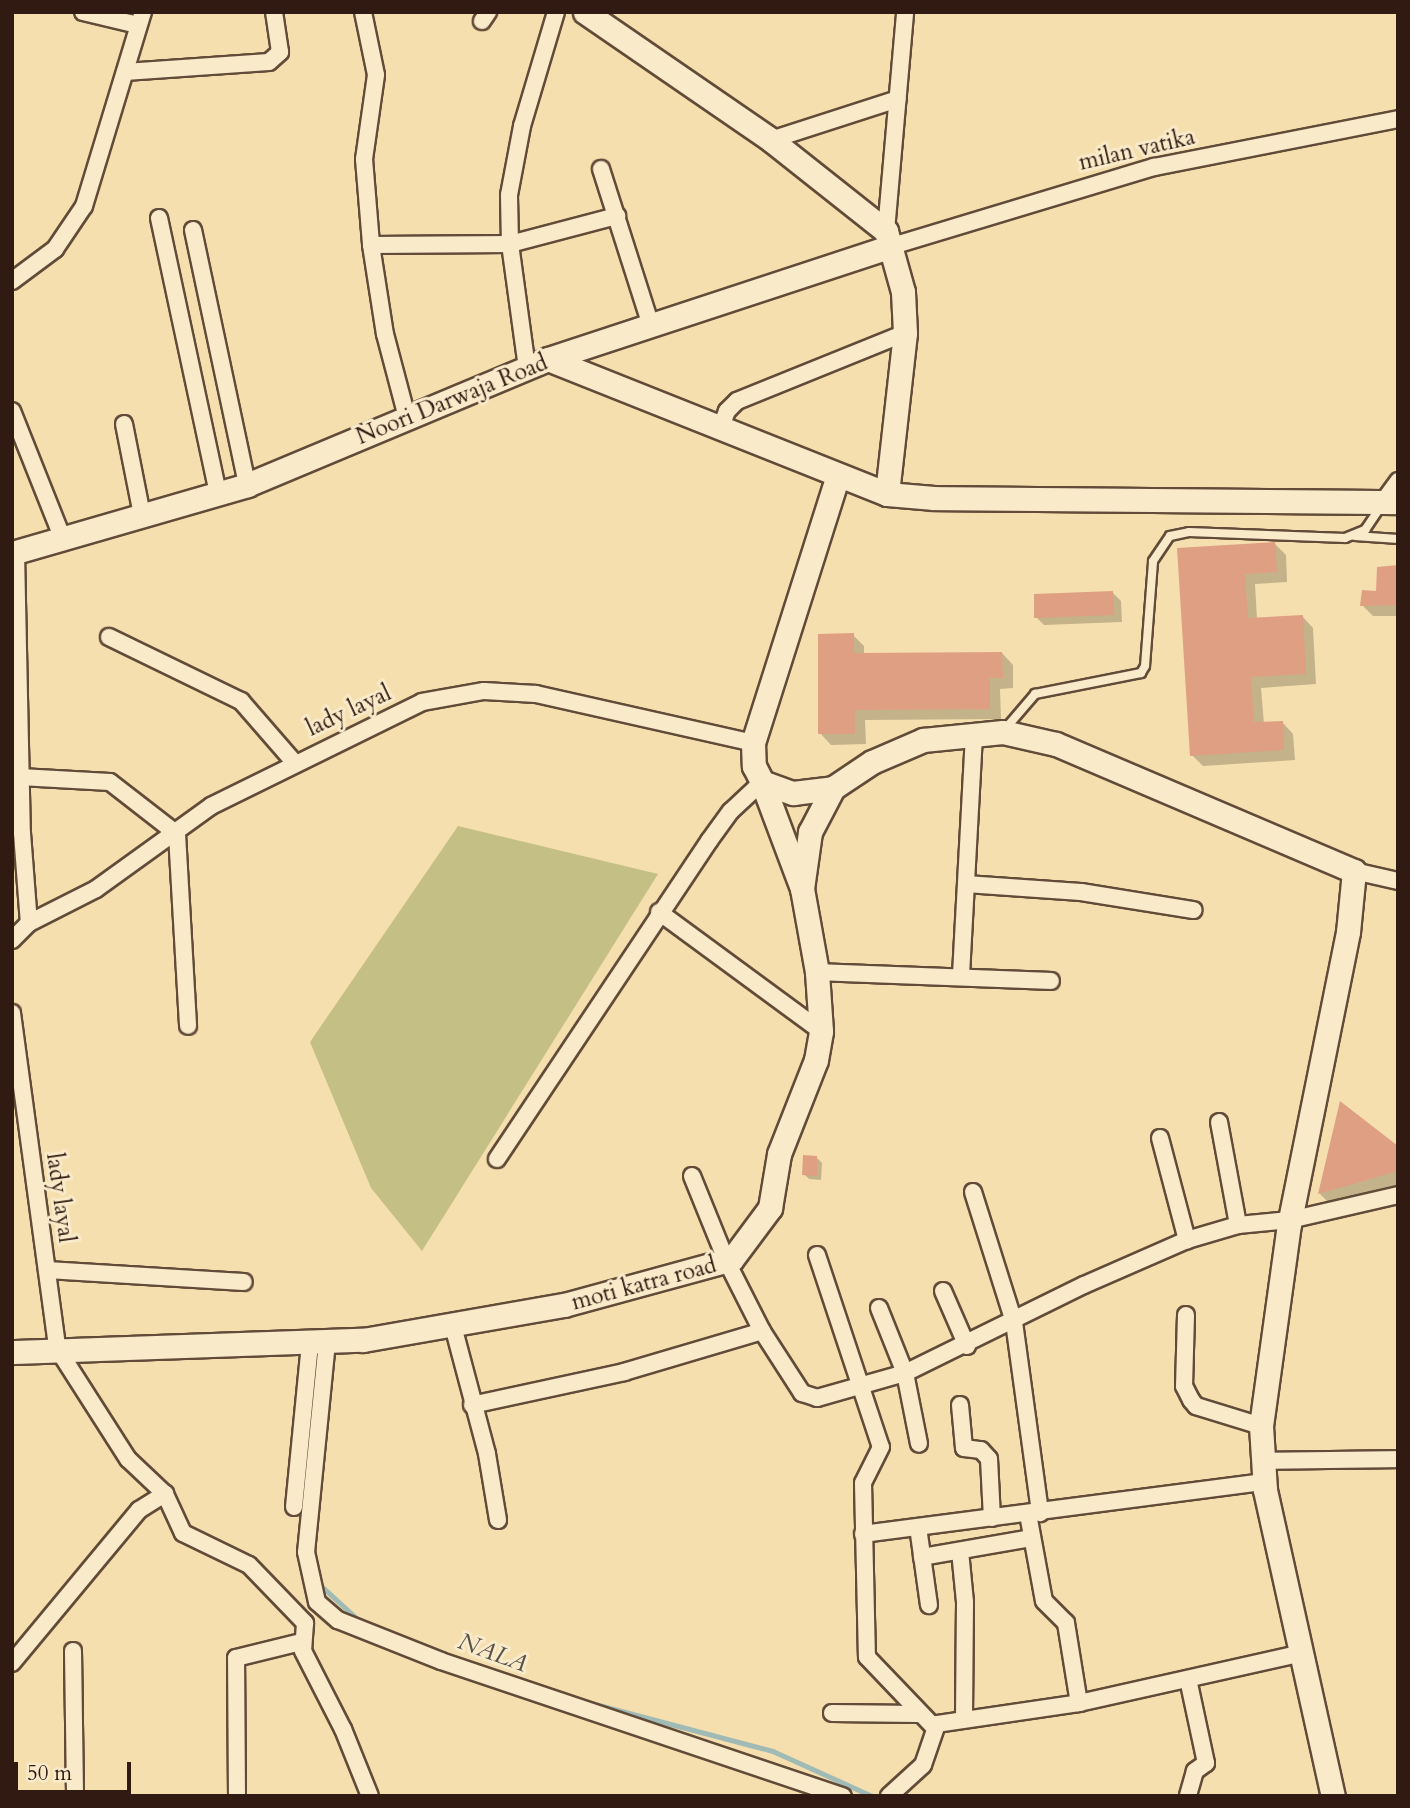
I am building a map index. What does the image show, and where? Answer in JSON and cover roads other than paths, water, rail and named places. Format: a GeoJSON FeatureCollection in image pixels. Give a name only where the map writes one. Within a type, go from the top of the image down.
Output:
{"type":"FeatureCollection","features":[{"type":"Feature","properties":{"kind":"street"},"geometry":{"type":"LineString","coordinates":[[12,281],[55,249],[84,206],[141,19],[83,12]]}},
{"type":"Feature","properties":{"kind":"street"},"geometry":{"type":"LineString","coordinates":[[125,72],[269,62],[280,52],[274,12]]}},
{"type":"Feature","properties":{"kind":"street"},"geometry":{"type":"LineString","coordinates":[[363,12],[376,75],[364,159],[372,245],[385,334],[407,418]]}},
{"type":"Feature","properties":{"kind":"street"},"geometry":{"type":"LineString","coordinates":[[556,12],[513,167],[510,244],[537,364],[887,494],[934,498],[1394,492]]}},
{"type":"Feature","properties":{"kind":"street"},"geometry":{"type":"LineString","coordinates":[[585,12],[771,140],[889,239]]}},
{"type":"Feature","properties":{"kind":"street"},"geometry":{"type":"LineString","coordinates":[[887,494],[905,333],[903,292],[889,239],[905,12]]}},
{"type":"Feature","properties":{"kind":"street"},"geometry":{"type":"LineString","coordinates":[[771,140],[898,99]]}},
{"type":"Feature","properties":{"kind":"street","name":"milan vatika"},"geometry":{"type":"LineString","coordinates":[[889,239],[1142,170],[1398,119]]}},
{"type":"Feature","properties":{"kind":"street"},"geometry":{"type":"LineString","coordinates":[[601,169],[651,326]]}},
{"type":"Feature","properties":{"kind":"street"},"geometry":{"type":"LineString","coordinates":[[372,245],[510,244],[617,216]]}},
{"type":"Feature","properties":{"kind":"street"},"geometry":{"type":"LineString","coordinates":[[159,218],[218,494]]}},
{"type":"Feature","properties":{"kind":"street"},"geometry":{"type":"LineString","coordinates":[[193,230],[247,485]]}},
{"type":"Feature","properties":{"kind":"street","name":"Noori Darwaja Road"},"geometry":{"type":"LineString","coordinates":[[14,553],[247,485],[537,364],[651,326],[889,239]]}},
{"type":"Feature","properties":{"kind":"street"},"geometry":{"type":"LineString","coordinates":[[720,430],[727,411],[737,401],[905,333]]}},
{"type":"Feature","properties":{"kind":"street"},"geometry":{"type":"LineString","coordinates":[[12,411],[63,539]]}},
{"type":"Feature","properties":{"kind":"street"},"geometry":{"type":"LineString","coordinates":[[124,424],[142,515]]}},
{"type":"Feature","properties":{"kind":"street"},"geometry":{"type":"LineString","coordinates":[[802,890],[754,766],[753,743],[838,475]]}},
{"type":"Feature","properties":{"kind":"street"},"geometry":{"type":"LineString","coordinates":[[14,553],[23,914]]}},
{"type":"Feature","properties":{"kind":"street"},"geometry":{"type":"LineString","coordinates":[[109,637],[231,695],[260,719],[294,762]]}},
{"type":"Feature","properties":{"kind":"street","name":"lady layal"},"geometry":{"type":"LineString","coordinates":[[12,940],[23,914],[79,899],[177,834],[211,806],[294,762],[422,702],[484,691],[536,694],[753,743]]}},
{"type":"Feature","properties":{"kind":"street"},"geometry":{"type":"LineString","coordinates":[[762,782],[793,793],[833,788],[872,762],[923,740],[1003,732],[1056,744],[1354,871],[1398,881]]}},
{"type":"Feature","properties":{"kind":"street"},"geometry":{"type":"LineString","coordinates":[[961,975],[974,733]]}},
{"type":"Feature","properties":{"kind":"street"},"geometry":{"type":"LineString","coordinates":[[20,777],[110,782],[177,834],[188,1026]]}},
{"type":"Feature","properties":{"kind":"street"},"geometry":{"type":"LineString","coordinates":[[496,1159],[659,912],[731,811],[762,782]]}},
{"type":"Feature","properties":{"kind":"street","name":"moti katra road"},"geometry":{"type":"LineString","coordinates":[[12,1352],[57,1348],[319,1343],[453,1326],[564,1305],[727,1262],[754,1231],[774,1200],[779,1154],[808,1086],[821,1031],[817,972],[802,890],[810,832],[833,788]]}},
{"type":"Feature","properties":{"kind":"street"},"geometry":{"type":"LineString","coordinates":[[1333,1796],[1299,1654],[1262,1471],[1261,1426],[1290,1220],[1348,932],[1354,871]]}},
{"type":"Feature","properties":{"kind":"street"},"geometry":{"type":"LineString","coordinates":[[966,884],[1081,892],[1194,911]]}},
{"type":"Feature","properties":{"kind":"street"},"geometry":{"type":"LineString","coordinates":[[659,912],[821,1031]]}},
{"type":"Feature","properties":{"kind":"street"},"geometry":{"type":"LineString","coordinates":[[817,972],[961,975],[1051,981]]}},
{"type":"Feature","properties":{"kind":"street","name":"lady layal"},"geometry":{"type":"LineString","coordinates":[[12,1013],[57,1348]]}},
{"type":"Feature","properties":{"kind":"street"},"geometry":{"type":"LineString","coordinates":[[1219,1122],[1238,1225]]}},
{"type":"Feature","properties":{"kind":"street"},"geometry":{"type":"LineString","coordinates":[[1160,1138],[1187,1240]]}},
{"type":"Feature","properties":{"kind":"street"},"geometry":{"type":"LineString","coordinates":[[692,1176],[727,1262],[762,1331],[802,1393],[817,1398],[861,1388],[905,1373],[967,1346],[1084,1284],[1187,1240],[1238,1225],[1290,1220],[1398,1195]]}},
{"type":"Feature","properties":{"kind":"street"},"geometry":{"type":"LineString","coordinates":[[973,1192],[1014,1322],[1034,1513],[1031,1538],[1044,1601],[1066,1623],[1079,1703]]}},
{"type":"Feature","properties":{"kind":"street"},"geometry":{"type":"LineString","coordinates":[[817,1255],[881,1447],[879,1458],[864,1474],[867,1657],[934,1727]]}},
{"type":"Feature","properties":{"kind":"street"},"geometry":{"type":"LineString","coordinates":[[47,1270],[244,1282]]}},
{"type":"Feature","properties":{"kind":"street"},"geometry":{"type":"LineString","coordinates":[[943,1291],[967,1346]]}},
{"type":"Feature","properties":{"kind":"street"},"geometry":{"type":"LineString","coordinates":[[879,1308],[905,1373],[919,1444]]}},
{"type":"Feature","properties":{"kind":"street"},"geometry":{"type":"LineString","coordinates":[[1186,1315],[1184,1386],[1191,1400],[1196,1406],[1261,1426]]}},
{"type":"Feature","properties":{"kind":"street"},"geometry":{"type":"LineString","coordinates":[[453,1326],[487,1454],[498,1520]]}},
{"type":"Feature","properties":{"kind":"street"},"geometry":{"type":"LineString","coordinates":[[472,1405],[624,1372],[762,1331]]}},
{"type":"Feature","properties":{"kind":"street"},"geometry":{"type":"LineString","coordinates":[[295,1507],[319,1343]]}},
{"type":"Feature","properties":{"kind":"street"},"geometry":{"type":"LineString","coordinates":[[319,1343],[306,1552],[317,1602],[338,1620],[419,1653],[843,1796]]}},
{"type":"Feature","properties":{"kind":"street"},"geometry":{"type":"LineString","coordinates":[[57,1348],[128,1460],[165,1494],[188,1538],[249,1565],[298,1613],[306,1630],[301,1642],[370,1796]]}},
{"type":"Feature","properties":{"kind":"street"},"geometry":{"type":"LineString","coordinates":[[960,1405],[964,1448],[981,1450],[989,1459],[992,1518]]}},
{"type":"Feature","properties":{"kind":"street"},"geometry":{"type":"LineString","coordinates":[[863,1534],[1034,1513],[1262,1471],[1398,1459]]}},
{"type":"Feature","properties":{"kind":"street"},"geometry":{"type":"LineString","coordinates":[[12,1663],[139,1510],[165,1494]]}},
{"type":"Feature","properties":{"kind":"street"},"geometry":{"type":"LineString","coordinates":[[918,1527],[929,1605]]}},
{"type":"Feature","properties":{"kind":"street"},"geometry":{"type":"LineString","coordinates":[[922,1557],[1031,1538]]}},
{"type":"Feature","properties":{"kind":"street"},"geometry":{"type":"LineString","coordinates":[[960,1551],[965,1602],[964,1718]]}},
{"type":"Feature","properties":{"kind":"street"},"geometry":{"type":"LineString","coordinates":[[298,1613],[317,1602]]}},
{"type":"Feature","properties":{"kind":"street"},"geometry":{"type":"LineString","coordinates":[[237,1796],[236,1658],[301,1642]]}},
{"type":"Feature","properties":{"kind":"street"},"geometry":{"type":"LineString","coordinates":[[72,1651],[75,1796]]}},
{"type":"Feature","properties":{"kind":"street"},"geometry":{"type":"LineString","coordinates":[[934,1727],[964,1718],[1079,1703],[1299,1654]]}},
{"type":"Feature","properties":{"kind":"street"},"geometry":{"type":"LineString","coordinates":[[1188,1679],[1206,1763],[1195,1771],[1188,1796]]}},
{"type":"Feature","properties":{"kind":"street"},"geometry":{"type":"LineString","coordinates":[[832,1713],[919,1714]]}},
{"type":"Feature","properties":{"kind":"street"},"geometry":{"type":"LineString","coordinates":[[892,1793],[928,1756],[934,1727]]}},
{"type":"Feature","properties":{"kind":"lane"},"geometry":{"type":"LineString","coordinates":[[1355,536],[1365,530],[1394,492]]}},
{"type":"Feature","properties":{"kind":"lane"},"geometry":{"type":"LineString","coordinates":[[1003,732],[1035,694],[1141,673],[1145,666],[1153,561],[1170,536],[1189,532],[1398,538]]}},
{"type":"Feature","properties":{"kind":"waterway","name":"NALA"},"geometry":{"type":"LineString","coordinates":[[318,1583],[361,1622]]}},
{"type":"Feature","properties":{"kind":"waterway","name":"NALA"},"geometry":{"type":"LineString","coordinates":[[580,1700],[773,1751],[872,1796]]}}]}
